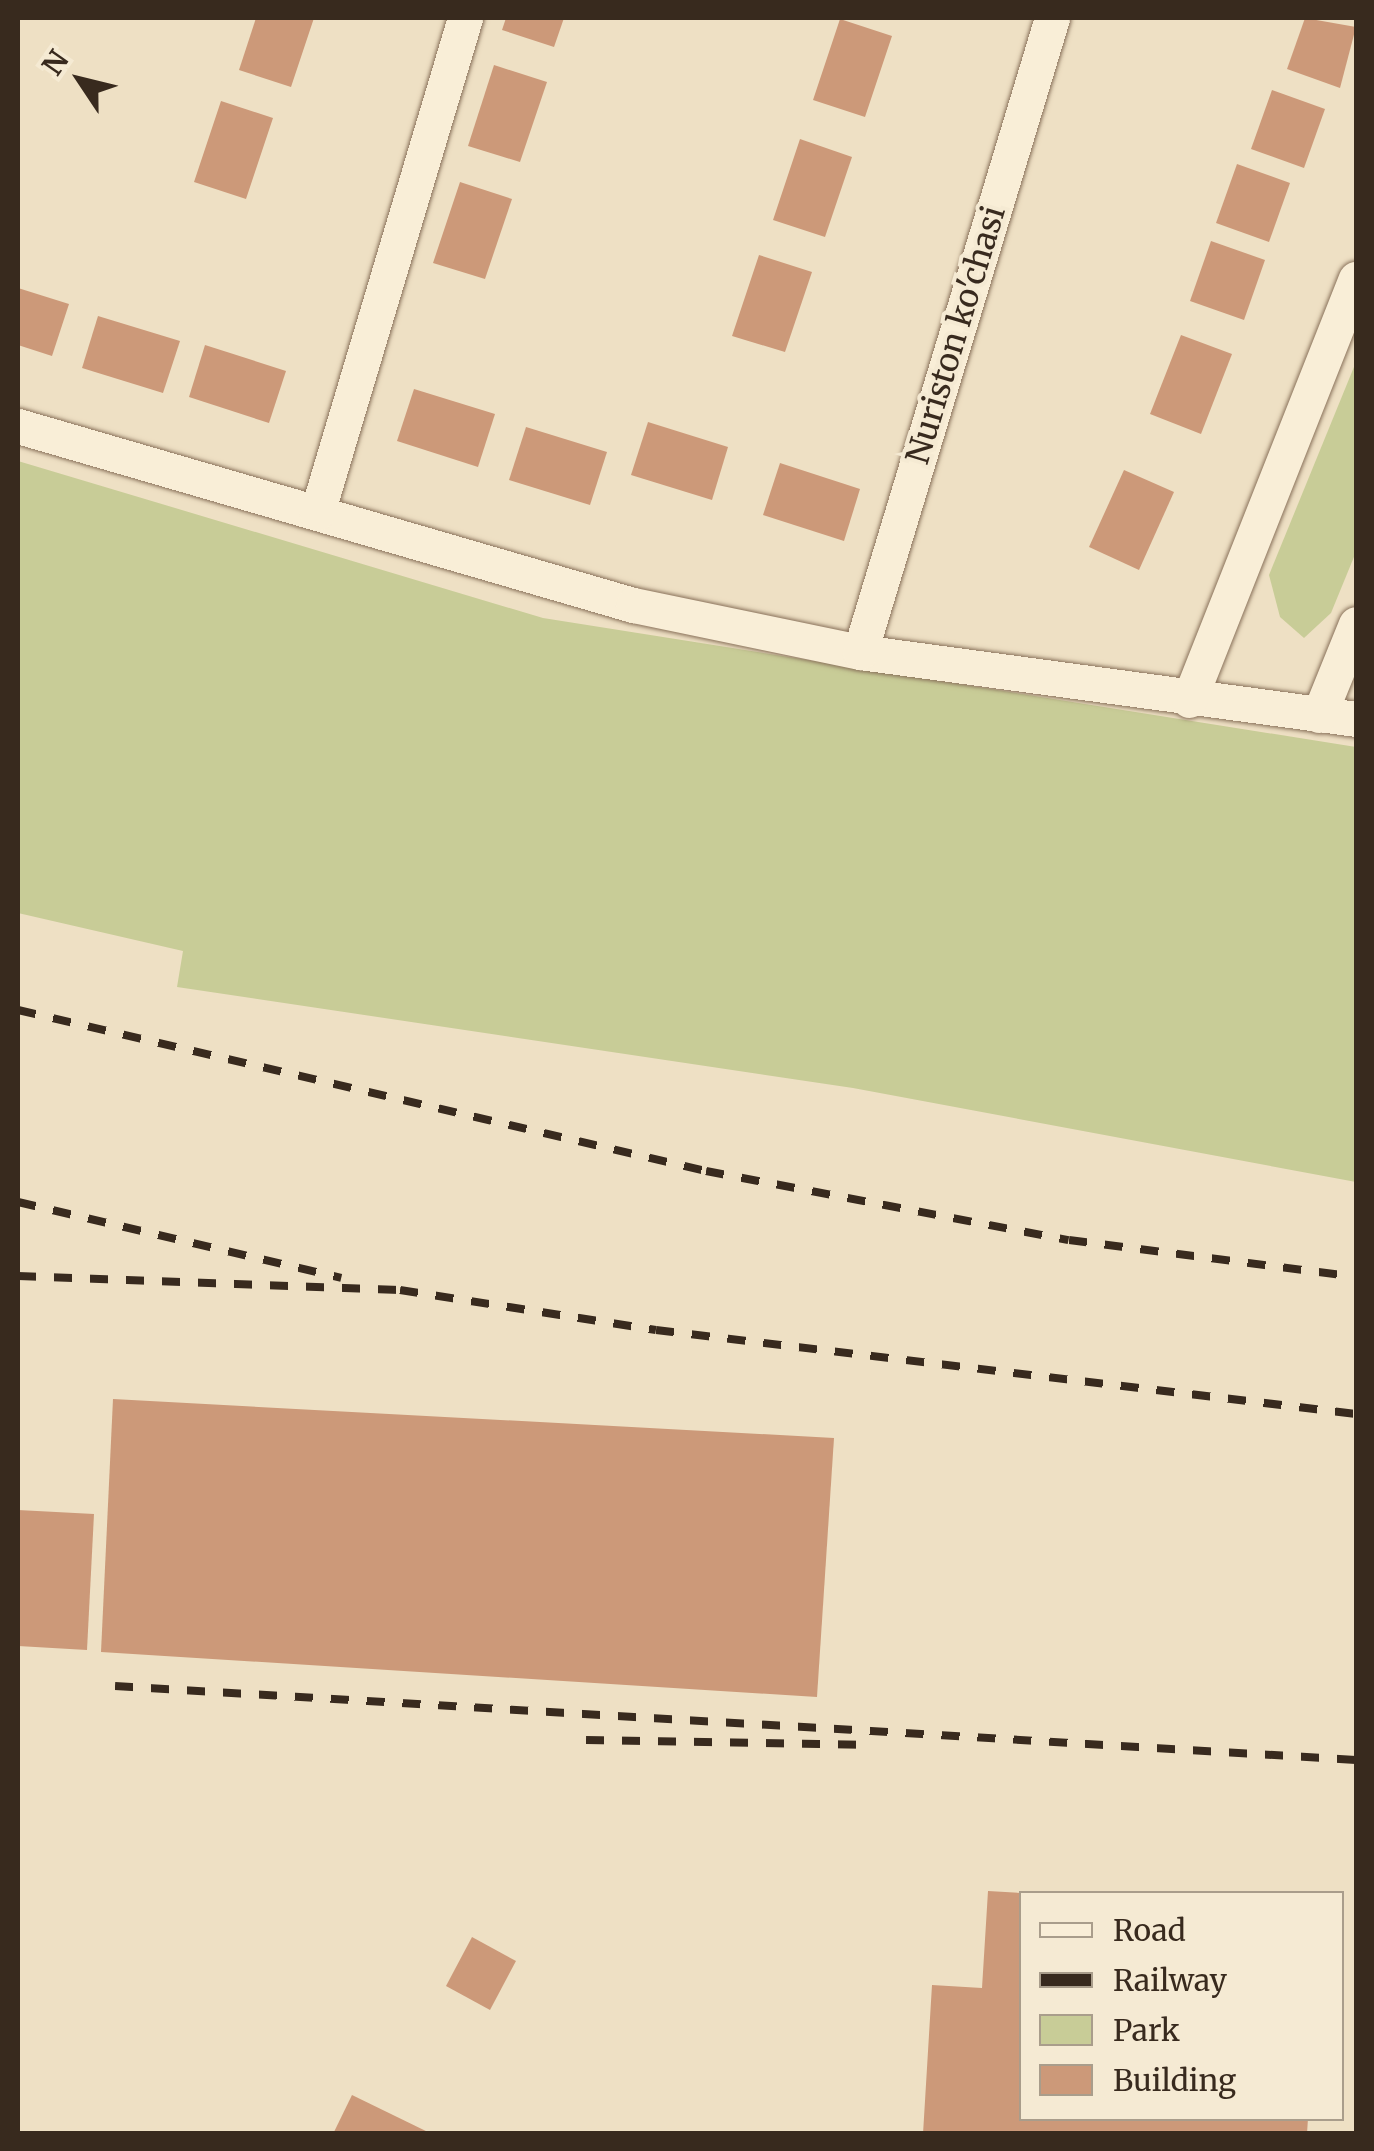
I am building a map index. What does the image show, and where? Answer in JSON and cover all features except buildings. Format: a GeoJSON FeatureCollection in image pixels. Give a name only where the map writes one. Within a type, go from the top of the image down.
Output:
{"type":"FeatureCollection","features":[{"type":"Feature","properties":{"kind":"street"},"geometry":{"type":"LineString","coordinates":[[316,513],[465,18]]}},
{"type":"Feature","properties":{"kind":"street","name":"Nuriston ko'chasi"},"geometry":{"type":"LineString","coordinates":[[860,652],[1052,18]]}},
{"type":"Feature","properties":{"kind":"street"},"geometry":{"type":"LineString","coordinates":[[1190,700],[1356,280]]}},
{"type":"Feature","properties":{"kind":"street"},"geometry":{"type":"LineString","coordinates":[[18,426],[633,605],[860,652],[1190,700],[1356,719]]}},
{"type":"Feature","properties":{"kind":"street"},"geometry":{"type":"LineString","coordinates":[[1320,715],[1356,624]]}},
{"type":"Feature","properties":{"kind":"green space"},"geometry":{"type":"Polygon","coordinates":[[[1356,362],[1356,552],[1331,613],[1304,638],[1280,617],[1269,575],[1356,362]]]}},
{"type":"Feature","properties":{"kind":"green space"},"geometry":{"type":"Polygon","coordinates":[[[18,461],[543,618],[1356,747],[1356,1182],[853,1088],[177,987],[183,951],[18,913],[18,461]]]}},
{"type":"Feature","properties":{"kind":"railway"},"geometry":{"type":"LineString","coordinates":[[18,1010],[706,1171],[1069,1240],[1356,1277]]}},
{"type":"Feature","properties":{"kind":"railway"},"geometry":{"type":"LineString","coordinates":[[18,1202],[341,1278]]}},
{"type":"Feature","properties":{"kind":"railway"},"geometry":{"type":"LineString","coordinates":[[18,1276],[400,1290],[656,1330],[1356,1414]]}},
{"type":"Feature","properties":{"kind":"railway"},"geometry":{"type":"LineString","coordinates":[[115,1686],[1356,1760]]}},
{"type":"Feature","properties":{"kind":"railway"},"geometry":{"type":"LineString","coordinates":[[586,1740],[861,1745]]}}]}
